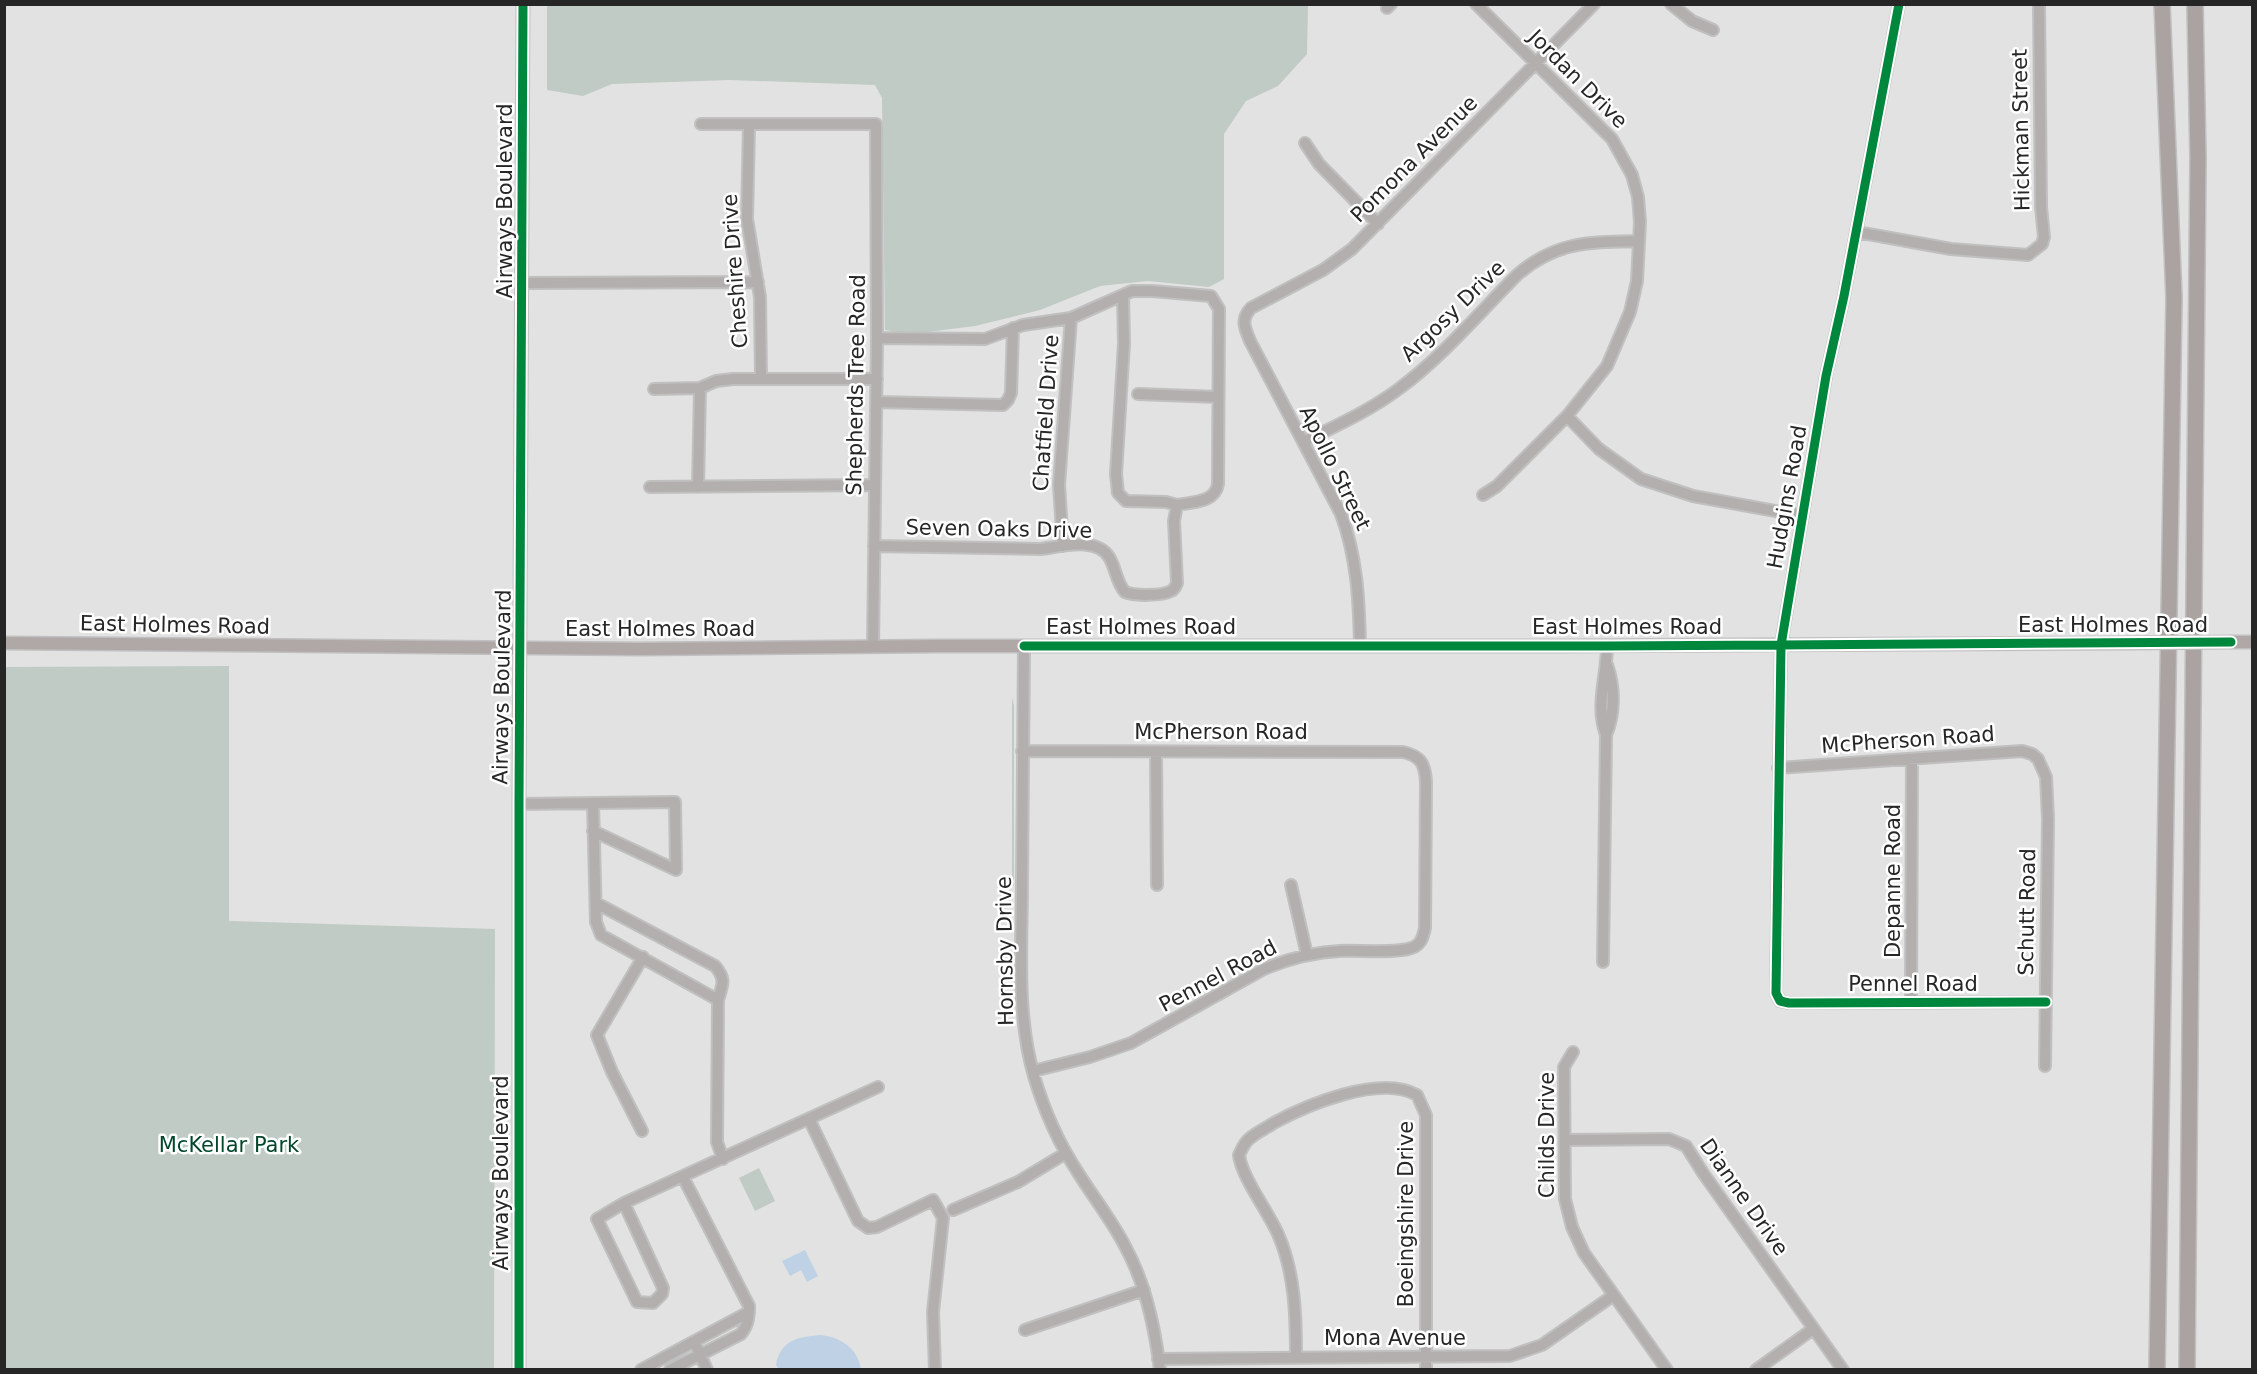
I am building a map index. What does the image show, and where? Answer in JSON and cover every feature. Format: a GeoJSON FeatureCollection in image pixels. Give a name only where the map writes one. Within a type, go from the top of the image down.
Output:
{"type":"FeatureCollection","features":[{"type":"Feature","properties":{"kind":"highway"},"geometry":{"type":"LineString","coordinates":[[2157,1370],[2174,298],[2162,4]]}},
{"type":"Feature","properties":{"kind":"highway"},"geometry":{"type":"LineString","coordinates":[[2187,1370],[2198,158],[2195,4]]}},
{"type":"Feature","properties":{"kind":"main road","name":"Airways Boulevard"},"geometry":{"type":"LineString","coordinates":[[519,1370],[523,4]]}},
{"type":"Feature","properties":{"kind":"main road","name":"East Holmes Road"},"geometry":{"type":"LineString","coordinates":[[4,643],[521,649],[2253,642]]}},
{"type":"Feature","properties":{"kind":"street","name":"Jordan Drive"},"geometry":{"type":"LineString","coordinates":[[1476,4],[1606,133],[1623,156],[1638,196],[1639,241],[1637,281],[1630,312],[1607,366],[1567,416],[1497,486],[1482,495]]}},
{"type":"Feature","properties":{"kind":"street","name":"Pomona Avenue"},"geometry":{"type":"LineString","coordinates":[[1244,318],[1251,308],[1346,255],[1594,4]]}},
{"type":"Feature","properties":{"kind":"street"},"geometry":{"type":"LineString","coordinates":[[1671,4],[1692,21],[1713,30]]}},
{"type":"Feature","properties":{"kind":"street","name":"Hudgins Road"},"geometry":{"type":"LineString","coordinates":[[1780,1001],[1776,993],[1775,982],[1781,645],[1826,376],[1857,232],[1899,4]]}},
{"type":"Feature","properties":{"kind":"street","name":"Hickman Street"},"geometry":{"type":"LineString","coordinates":[[1857,232],[1973,251],[2022,255],[2035,252],[2042,244],[2044,237],[2041,207],[2039,4]]}},
{"type":"Feature","properties":{"kind":"street"},"geometry":{"type":"LineString","coordinates":[[701,124],[749,125]]}},
{"type":"Feature","properties":{"kind":"street","name":"Shepherds Tree Road"},"geometry":{"type":"LineString","coordinates":[[749,125],[876,124],[877,402],[873,647]]}},
{"type":"Feature","properties":{"kind":"street","name":"Cheshire Drive"},"geometry":{"type":"LineString","coordinates":[[749,125],[747,219],[761,309],[761,379]]}},
{"type":"Feature","properties":{"kind":"street"},"geometry":{"type":"LineString","coordinates":[[1305,143],[1319,164],[1378,224]]}},
{"type":"Feature","properties":{"kind":"street","name":"Argosy Drive"},"geometry":{"type":"LineString","coordinates":[[1304,442],[1370,407],[1409,380],[1533,261],[1574,244],[1594,241],[1639,241]]}},
{"type":"Feature","properties":{"kind":"street"},"geometry":{"type":"LineString","coordinates":[[522,283],[758,282]]}},
{"type":"Feature","properties":{"kind":"street"},"geometry":{"type":"LineString","coordinates":[[877,338],[977,340],[1033,322],[1071,318],[1132,291],[1211,296],[1219,309],[1217,490],[1210,498],[1177,505],[1166,501],[1126,501],[1118,493],[1116,474],[1124,343],[1123,295]]}},
{"type":"Feature","properties":{"kind":"street","name":"Chatfield Drive"},"geometry":{"type":"LineString","coordinates":[[1063,546],[1059,485],[1071,318]]}},
{"type":"Feature","properties":{"kind":"street","name":"Apollo Street"},"geometry":{"type":"LineString","coordinates":[[1244,318],[1243,325],[1250,341],[1341,514],[1351,544],[1358,577],[1360,645]]}},
{"type":"Feature","properties":{"kind":"street"},"geometry":{"type":"LineString","coordinates":[[877,402],[1003,405],[1011,393],[1013,327]]}},
{"type":"Feature","properties":{"kind":"street"},"geometry":{"type":"LineString","coordinates":[[654,389],[700,388],[724,380],[877,379]]}},
{"type":"Feature","properties":{"kind":"street"},"geometry":{"type":"LineString","coordinates":[[698,486],[700,388]]}},
{"type":"Feature","properties":{"kind":"street"},"geometry":{"type":"LineString","coordinates":[[1138,394],[1218,397]]}},
{"type":"Feature","properties":{"kind":"street"},"geometry":{"type":"LineString","coordinates":[[1567,416],[1599,449],[1641,479],[1693,495],[1803,516]]}},
{"type":"Feature","properties":{"kind":"street"},"geometry":{"type":"LineString","coordinates":[[651,487],[874,485]]}},
{"type":"Feature","properties":{"kind":"street","name":"Seven Oaks Drive"},"geometry":{"type":"LineString","coordinates":[[874,546],[1040,549],[1092,546],[1103,550],[1109,557],[1119,585],[1125,592],[1138,595],[1169,592],[1176,587],[1177,583],[1174,521],[1177,505]]}},
{"type":"Feature","properties":{"kind":"street","name":"Hornsby Drive"},"geometry":{"type":"LineString","coordinates":[[1023,646],[1022,997],[1023,1018],[1033,1071],[1052,1126],[1066,1153],[1126,1248],[1144,1290],[1159,1364]]}},
{"type":"Feature","properties":{"kind":"street"},"geometry":{"type":"LineString","coordinates":[[1604,962],[1606,735],[1601,722],[1606,646]]}},
{"type":"Feature","properties":{"kind":"street","name":"McPherson Road"},"geometry":{"type":"LineString","coordinates":[[1022,751],[1403,752],[1419,758]]}},
{"type":"Feature","properties":{"kind":"street","name":"McPherson Road"},"geometry":{"type":"LineString","coordinates":[[1778,768],[2022,751],[2038,759]]}},
{"type":"Feature","properties":{"kind":"street"},"geometry":{"type":"LineString","coordinates":[[1156,752],[1156,885]]}},
{"type":"Feature","properties":{"kind":"street","name":"Pennel Road"},"geometry":{"type":"LineString","coordinates":[[1033,1071],[1090,1057],[1131,1043],[1264,969],[1307,955],[1350,950],[1403,950],[1415,946],[1422,940],[1425,928],[1426,898],[1426,782],[1424,765],[1419,758]]}},
{"type":"Feature","properties":{"kind":"street","name":"Depanne Road"},"geometry":{"type":"LineString","coordinates":[[1911,1002],[1912,759]]}},
{"type":"Feature","properties":{"kind":"street","name":"Schutt Road"},"geometry":{"type":"LineString","coordinates":[[2038,759],[2046,777],[2048,819],[2045,1066]]}},
{"type":"Feature","properties":{"kind":"street"},"geometry":{"type":"LineString","coordinates":[[519,804],[675,802],[676,870],[593,831]]}},
{"type":"Feature","properties":{"kind":"street"},"geometry":{"type":"LineString","coordinates":[[593,803],[596,922],[601,935],[718,1000]]}},
{"type":"Feature","properties":{"kind":"street"},"geometry":{"type":"LineString","coordinates":[[1291,885],[1307,955]]}},
{"type":"Feature","properties":{"kind":"street"},"geometry":{"type":"LineString","coordinates":[[596,903],[715,966],[723,975],[723,985],[718,1000],[717,1142],[723,1159]]}},
{"type":"Feature","properties":{"kind":"street"},"geometry":{"type":"LineString","coordinates":[[642,1131],[612,1072],[597,1035],[643,957]]}},
{"type":"Feature","properties":{"kind":"street","name":"Pennel Road"},"geometry":{"type":"LineString","coordinates":[[1780,1001],[1789,1003],[2046,1002]]}},
{"type":"Feature","properties":{"kind":"street","name":"Childs Drive"},"geometry":{"type":"LineString","coordinates":[[1573,1052],[1564,1067],[1565,1199],[1572,1227],[1578,1244],[1667,1370]]}},
{"type":"Feature","properties":{"kind":"street"},"geometry":{"type":"LineString","coordinates":[[624,1203],[663,1288],[662,1294],[652,1303],[637,1302],[597,1218],[624,1203],[878,1087]]}},
{"type":"Feature","properties":{"kind":"street","name":"Boeingshire Drive"},"geometry":{"type":"LineString","coordinates":[[1296,1357],[1292,1279],[1279,1236],[1242,1167],[1239,1155],[1249,1139],[1303,1108],[1340,1095],[1369,1090],[1401,1089],[1418,1095],[1426,1115],[1426,1370]]}},
{"type":"Feature","properties":{"kind":"street"},"geometry":{"type":"LineString","coordinates":[[809,1119],[858,1221],[868,1228],[877,1227],[933,1200],[943,1218],[933,1312],[935,1370]]}},
{"type":"Feature","properties":{"kind":"street","name":"Dianne Drive"},"geometry":{"type":"LineString","coordinates":[[1565,1140],[1669,1139],[1686,1146],[1843,1370]]}},
{"type":"Feature","properties":{"kind":"street"},"geometry":{"type":"LineString","coordinates":[[953,1210],[1018,1182],[1066,1153]]}},
{"type":"Feature","properties":{"kind":"street"},"geometry":{"type":"LineString","coordinates":[[670,1370],[741,1334],[746,1327],[749,1312],[749,1306],[683,1177]]}},
{"type":"Feature","properties":{"kind":"street"},"geometry":{"type":"LineString","coordinates":[[1025,1330],[1144,1290]]}},
{"type":"Feature","properties":{"kind":"street","name":"Mona Avenue"},"geometry":{"type":"LineString","coordinates":[[1159,1364],[1296,1357],[1498,1357],[1532,1350],[1563,1332],[1614,1295]]}},
{"type":"Feature","properties":{"kind":"street"},"geometry":{"type":"LineString","coordinates":[[641,1370],[749,1312]]}},
{"type":"Feature","properties":{"kind":"street"},"geometry":{"type":"LineString","coordinates":[[1756,1370],[1813,1329]]}},
{"type":"Feature","properties":{"kind":"street"},"geometry":{"type":"LineString","coordinates":[[693,1342],[707,1370]]}},
{"type":"Feature","properties":{"kind":"street"},"geometry":{"type":"LineString","coordinates":[[665,1370],[670,1363],[687,1355],[698,1355]]}},
{"type":"Feature","properties":{"kind":"green space"},"geometry":{"type":"Polygon","coordinates":[[[547,5],[1308,5],[1307,54],[1278,86],[1246,101],[1224,134],[1224,279],[1209,287],[1148,281],[1100,286],[1040,310],[975,326],[911,334],[885,330],[882,98],[875,85],[730,80],[612,84],[583,96],[547,90],[547,5]]]}},
{"type":"Feature","properties":{"kind":"green space","name":"McKellar Park"},"geometry":{"type":"Polygon","coordinates":[[[229,666],[229,921],[495,929],[494,1369],[5,1369],[5,667],[229,666]]]}},
{"type":"Feature","properties":{"kind":"green space"},"geometry":{"type":"Polygon","coordinates":[[[1012,697],[1014,706],[1014,886],[1012,886],[1012,697]]]}},
{"type":"Feature","properties":{"kind":"green space"},"geometry":{"type":"Polygon","coordinates":[[[759,1168],[775,1201],[755,1211],[739,1178],[759,1168]]]}},
{"type":"Feature","properties":{"kind":"water"},"geometry":{"type":"Polygon","coordinates":[[[805,1250],[818,1276],[807,1282],[801,1270],[790,1276],[782,1261],[805,1250]]]}},
{"type":"Feature","properties":{"kind":"water"},"geometry":{"type":"Polygon","coordinates":[[[819,1335],[834,1338],[846,1344],[856,1355],[861,1369],[779,1369],[776,1365],[778,1357],[786,1345],[797,1339],[819,1335]]]}},
{"type":"Feature","properties":{"kind":"cycle path"},"geometry":{"type":"LineString","coordinates":[[519,1370],[523,4]]}},
{"type":"Feature","properties":{"kind":"cycle path"},"geometry":{"type":"LineString","coordinates":[[1899,4],[1844,296],[1826,376],[1781,645],[1776,993],[1780,1001],[1789,1003],[2046,1002]]}},
{"type":"Feature","properties":{"kind":"cycle path"},"geometry":{"type":"LineString","coordinates":[[1024,646],[1607,646],[2231,642]]}}]}
